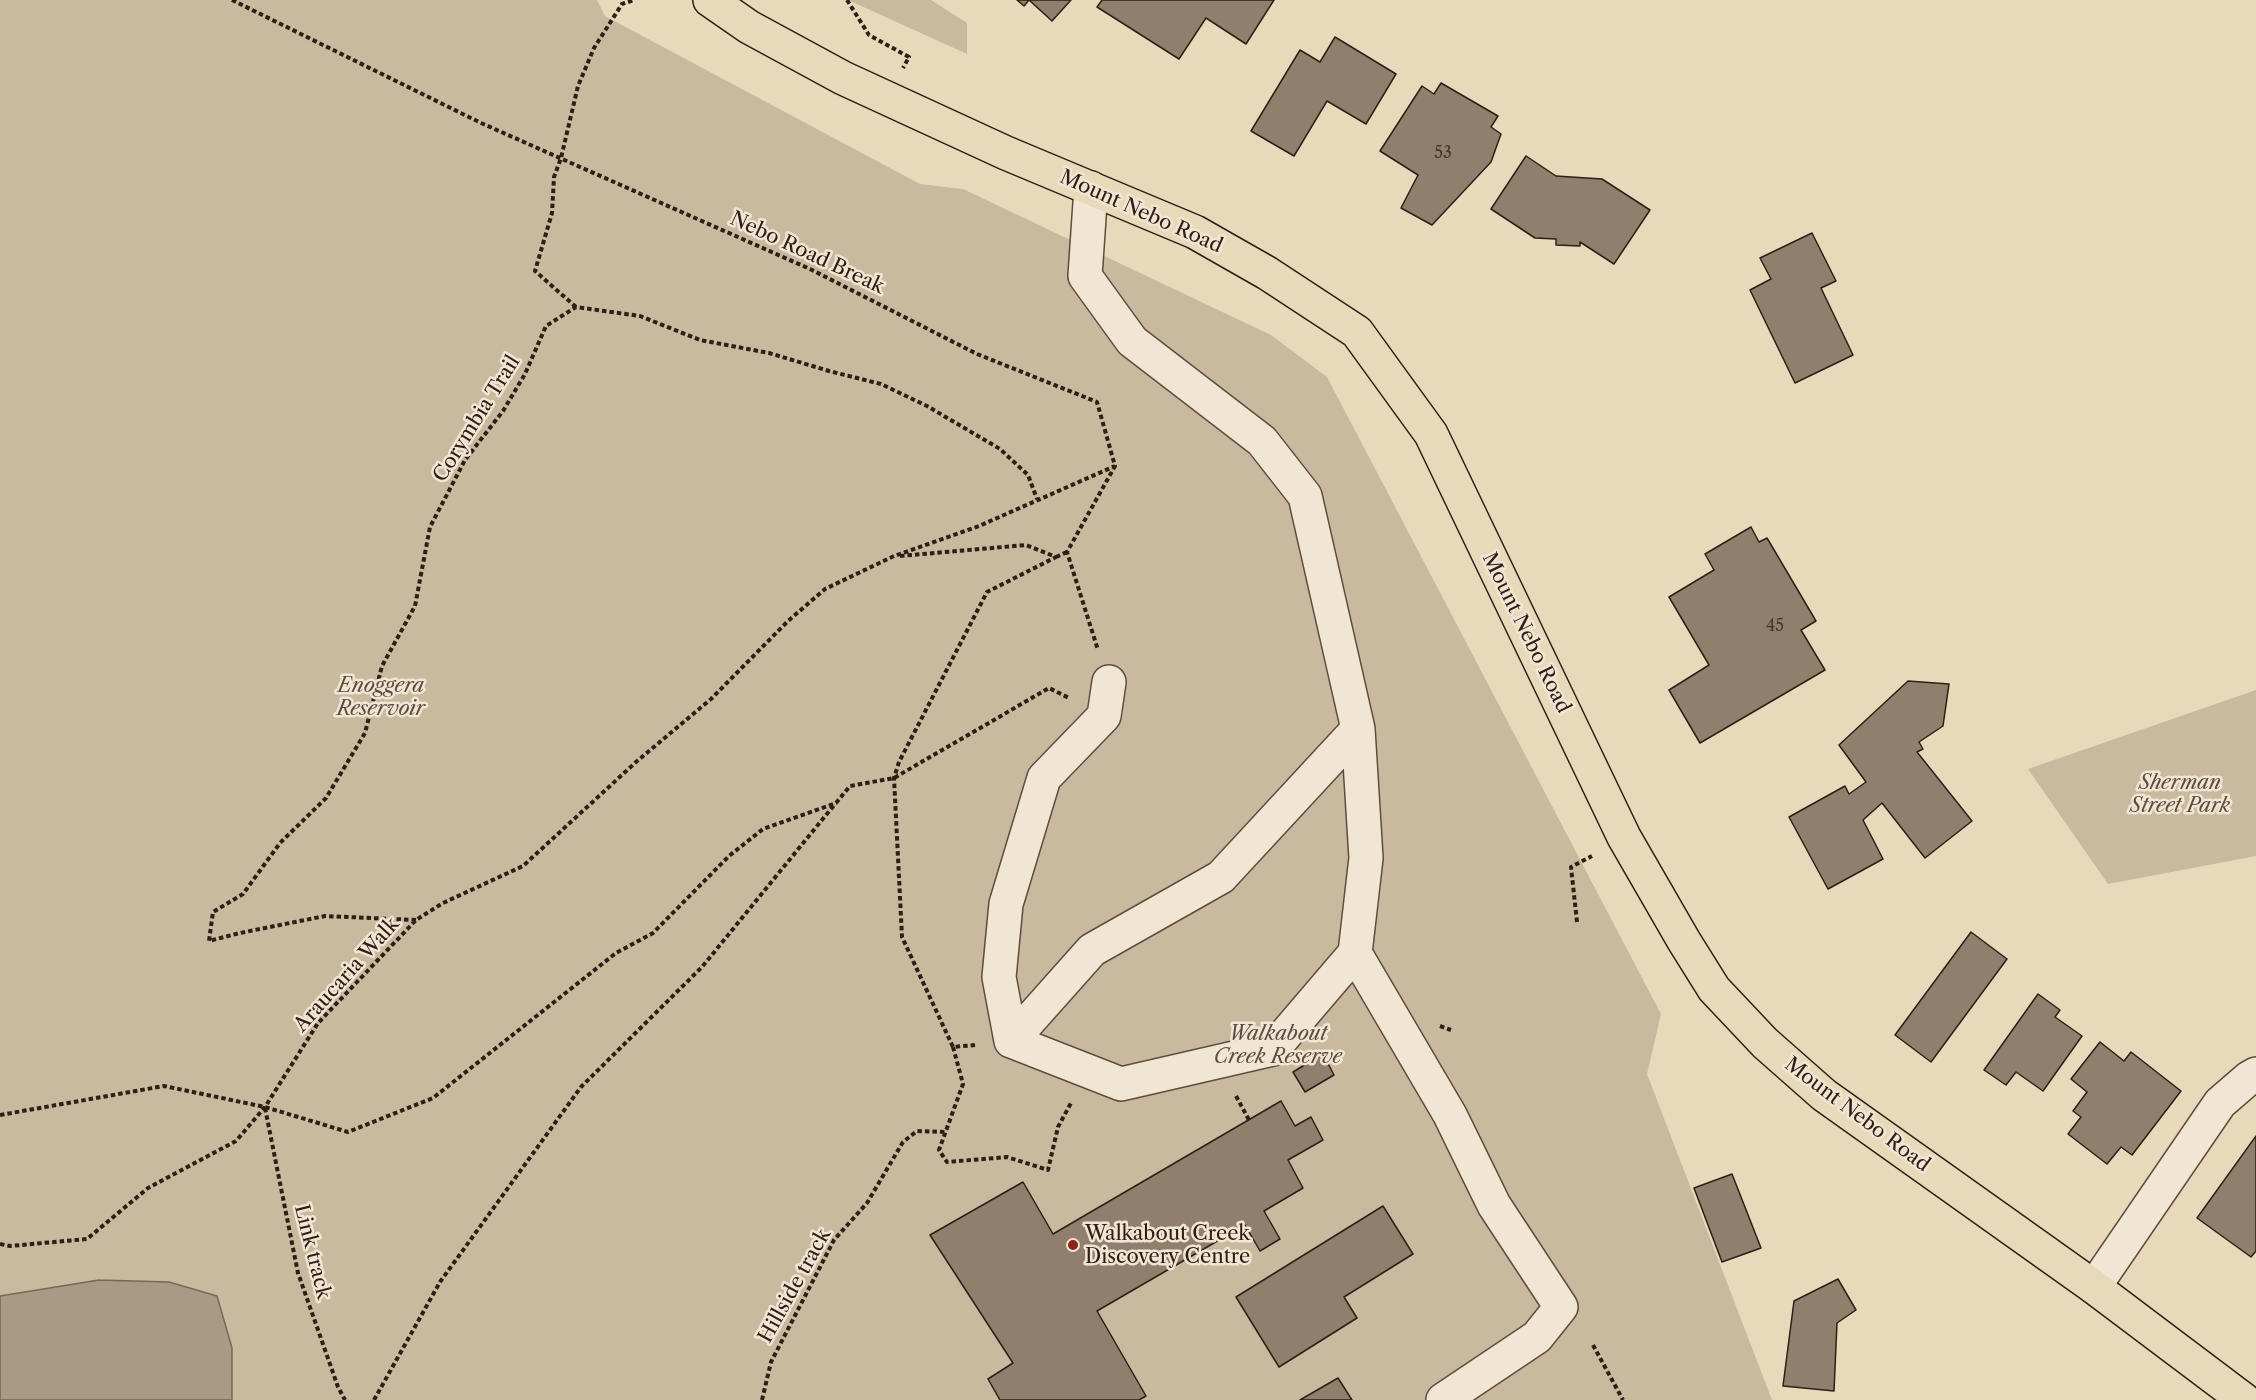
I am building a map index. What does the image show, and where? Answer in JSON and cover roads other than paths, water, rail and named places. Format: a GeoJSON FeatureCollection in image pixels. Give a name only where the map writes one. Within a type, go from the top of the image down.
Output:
{"type":"FeatureCollection","features":[{"type":"Feature","properties":{"kind":"main road","name":"Mount Nebo Road"},"geometry":{"type":"LineString","coordinates":[[710,0],[749,27],[843,78],[1006,153],[1195,232],[1267,273],[1357,332],[1431,434],[1624,837],[1714,989],[1765,1043],[1824,1095],[2094,1287],[2244,1400]]}},
{"type":"Feature","properties":{"kind":"lane"},"geometry":{"type":"LineString","coordinates":[[1011,1041],[1121,1084],[1273,1050],[1355,953],[1366,858],[1358,729],[1305,496],[1263,441],[1132,340],[1085,276],[1091,188]]}},
{"type":"Feature","properties":{"kind":"lane"},"geometry":{"type":"LineString","coordinates":[[1011,1041],[999,977],[1006,904],[1044,778],[1104,716],[1108,682]]}},
{"type":"Feature","properties":{"kind":"lane"},"geometry":{"type":"LineString","coordinates":[[1011,1041],[1092,950],[1221,876],[1358,729]]}},
{"type":"Feature","properties":{"kind":"lane"},"geometry":{"type":"LineString","coordinates":[[1355,953],[1450,1115],[1494,1205],[1561,1307],[1537,1336],[1443,1400]]}},
{"type":"Feature","properties":{"kind":"lane"},"geometry":{"type":"LineString","coordinates":[[2094,1287],[2220,1103],[2256,1074]]}},
{"type":"Feature","properties":{"kind":"place","name":"Walkabout Creek Discovery Centre"},"geometry":{"type":"Point","coordinates":[1073,1245]}},
{"type":"Feature","properties":{"kind":"park label","name":"Enoggera Reservoir"},"geometry":{"type":"Point","coordinates":[381,698]}},
{"type":"Feature","properties":{"kind":"park label","name":"Sherman Street Park"},"geometry":{"type":"Point","coordinates":[2180,794]}},
{"type":"Feature","properties":{"kind":"park label","name":"Walkabout Creek Reserve"},"geometry":{"type":"Point","coordinates":[1278,1046]}}]}
